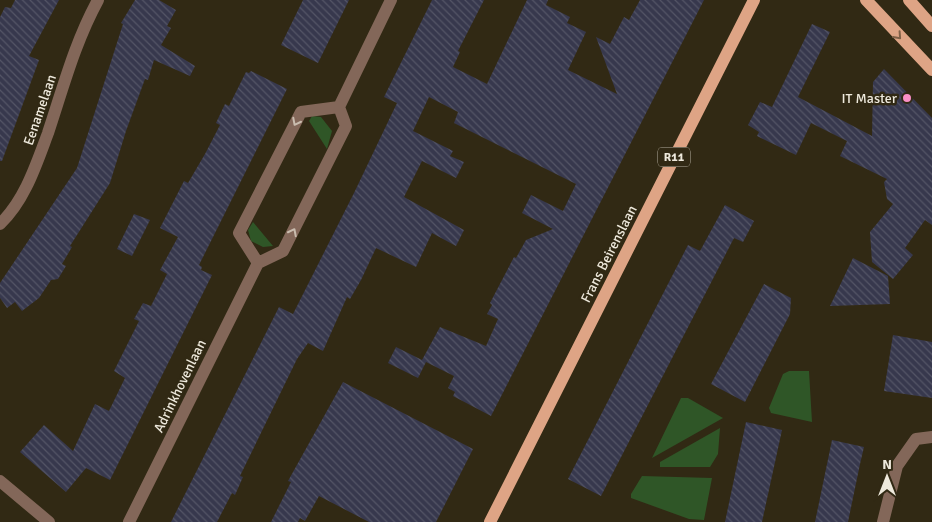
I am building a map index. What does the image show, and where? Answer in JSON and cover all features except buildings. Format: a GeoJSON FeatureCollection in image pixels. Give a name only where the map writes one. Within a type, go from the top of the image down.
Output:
{"type":"FeatureCollection","features":[{"type":"Feature","properties":{"kind":"main road","name":"Frans Beirenslaan"},"geometry":{"type":"LineString","coordinates":[[490,522],[754,0]]}},
{"type":"Feature","properties":{"kind":"main road"},"geometry":{"type":"LineString","coordinates":[[866,0],[932,70]]}},
{"type":"Feature","properties":{"kind":"main road"},"geometry":{"type":"LineString","coordinates":[[909,0],[932,26]]}},
{"type":"Feature","properties":{"kind":"street","name":"Eenamelaan"},"geometry":{"type":"LineString","coordinates":[[0,224],[10,214],[33,174],[82,31],[98,0]]}},
{"type":"Feature","properties":{"kind":"street"},"geometry":{"type":"LineString","coordinates":[[339,107],[301,112],[240,233],[258,262],[283,251],[346,126],[339,107],[391,0]]}},
{"type":"Feature","properties":{"kind":"street","name":"Adrinkhovenlaan"},"geometry":{"type":"LineString","coordinates":[[129,522],[258,262]]}},
{"type":"Feature","properties":{"kind":"street"},"geometry":{"type":"LineString","coordinates":[[883,522],[897,466],[916,439],[932,437]]}},
{"type":"Feature","properties":{"kind":"street"},"geometry":{"type":"LineString","coordinates":[[0,481],[49,522]]}},
{"type":"Feature","properties":{"kind":"green space"},"geometry":{"type":"Polygon","coordinates":[[[312,116],[321,117],[332,131],[327,149],[309,121],[312,116]]]}},
{"type":"Feature","properties":{"kind":"green space"},"geometry":{"type":"Polygon","coordinates":[[[253,222],[273,246],[263,247],[251,241],[248,230],[253,222]]]}},
{"type":"Feature","properties":{"kind":"green space"},"geometry":{"type":"Polygon","coordinates":[[[789,371],[809,371],[812,422],[771,413],[769,408],[783,374],[789,371]]]}},
{"type":"Feature","properties":{"kind":"green space"},"geometry":{"type":"Polygon","coordinates":[[[681,398],[688,398],[723,418],[652,458],[681,398]]]}},
{"type":"Feature","properties":{"kind":"green space"},"geometry":{"type":"Polygon","coordinates":[[[720,428],[718,454],[710,467],[660,467],[660,462],[720,428]]]}},
{"type":"Feature","properties":{"kind":"green space"},"geometry":{"type":"Polygon","coordinates":[[[642,476],[712,478],[704,520],[689,519],[631,498],[631,494],[642,476]]]}},
{"type":"Feature","properties":{"kind":"place","name":"IT Master"},"geometry":{"type":"Point","coordinates":[907,98]}}]}
